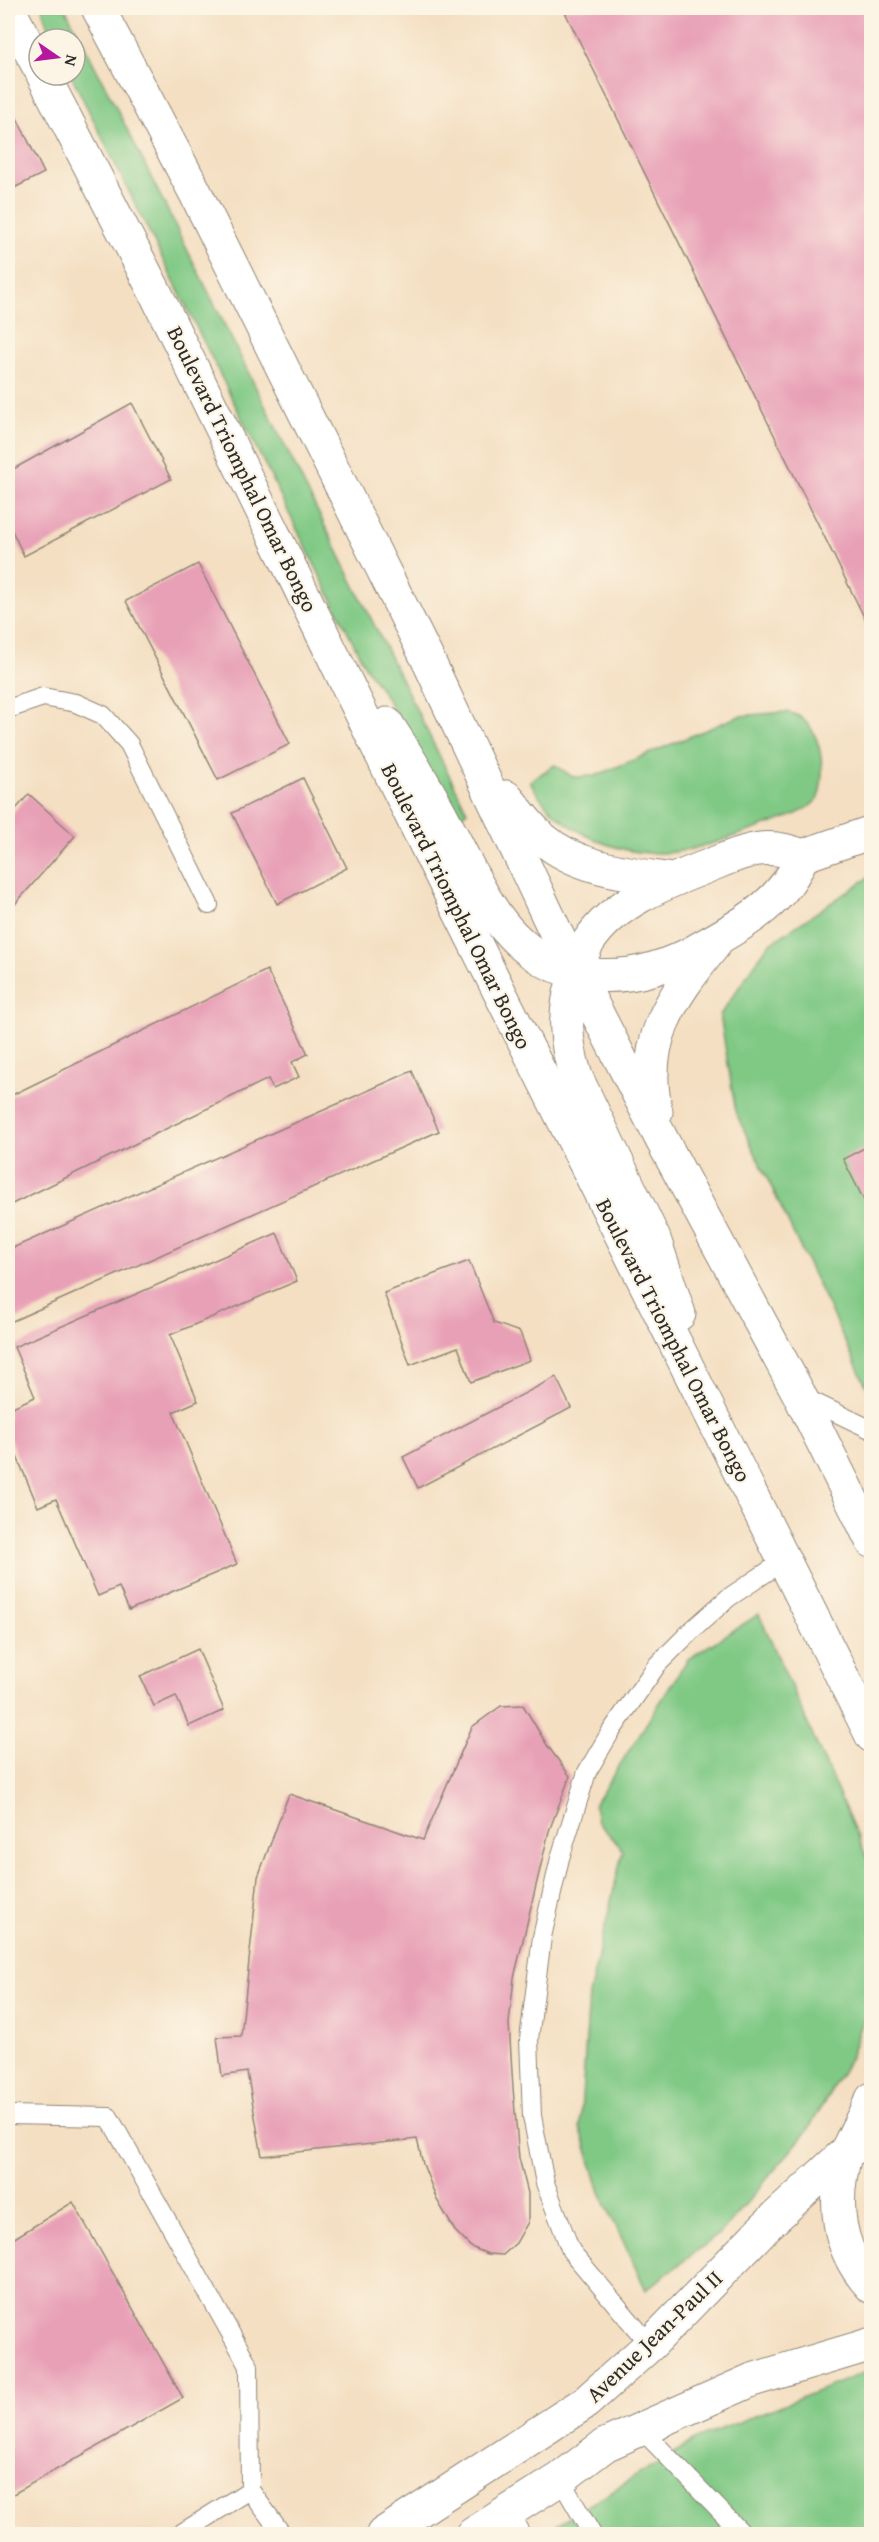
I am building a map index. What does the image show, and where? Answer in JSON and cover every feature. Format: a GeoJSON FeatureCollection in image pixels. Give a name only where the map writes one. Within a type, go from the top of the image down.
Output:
{"type":"FeatureCollection","features":[{"type":"Feature","properties":{"kind":"main road","name":"Boulevard Triomphal Omar Bongo"},"geometry":{"type":"LineString","coordinates":[[8,8],[27,44]]}},
{"type":"Feature","properties":{"kind":"main road"},"geometry":{"type":"LineString","coordinates":[[24,8],[29,27]]}},
{"type":"Feature","properties":{"kind":"main road"},"geometry":{"type":"LineString","coordinates":[[98,8],[195,192],[478,763],[576,972],[662,1140],[799,1394],[864,1504],[872,1541]]}},
{"type":"Feature","properties":{"kind":"main road","name":"Boulevard Triomphal Omar Bongo"},"geometry":{"type":"LineString","coordinates":[[49,87],[155,292],[322,628],[423,839],[785,1560],[868,1733]]}},
{"type":"Feature","properties":{"kind":"main road"},"geometry":{"type":"LineString","coordinates":[[322,628],[415,769],[472,876],[512,935],[550,963],[600,978],[628,976],[692,953],[752,918],[779,896],[795,876],[802,856]]}},
{"type":"Feature","properties":{"kind":"main road"},"geometry":{"type":"LineString","coordinates":[[478,763],[535,831],[551,846],[604,868],[672,880]]}},
{"type":"Feature","properties":{"kind":"main road"},"geometry":{"type":"LineString","coordinates":[[691,1373],[682,1324],[654,1239],[576,1077],[568,1053],[565,1025],[568,997],[576,972],[588,942],[599,928],[639,896],[672,880],[755,848],[783,848],[802,856],[872,832]]}},
{"type":"Feature","properties":{"kind":"main road"},"geometry":{"type":"LineString","coordinates":[[662,1140],[653,1093],[654,1045],[666,1012],[677,992],[720,937]]}},
{"type":"Feature","properties":{"kind":"main road"},"geometry":{"type":"LineString","coordinates":[[872,2099],[859,2145],[837,2193],[845,2248],[858,2272],[872,2287]]}},
{"type":"Feature","properties":{"kind":"main road","name":"Avenue Jean-Paul II"},"geometry":{"type":"LineString","coordinates":[[383,2535],[586,2402],[650,2345],[765,2227],[859,2145]]}},
{"type":"Feature","properties":{"kind":"main road"},"geometry":{"type":"LineString","coordinates":[[473,2535],[514,2523],[560,2479],[605,2445],[752,2380],[872,2343]]}},
{"type":"Feature","properties":{"kind":"lane"},"geometry":{"type":"LineString","coordinates":[[8,710],[43,696],[76,703],[103,715],[129,744],[209,905]]}},
{"type":"Feature","properties":{"kind":"lane"},"geometry":{"type":"LineString","coordinates":[[799,1394],[872,1430]]}},
{"type":"Feature","properties":{"kind":"lane"},"geometry":{"type":"LineString","coordinates":[[650,2345],[571,2251],[545,2183],[532,2116],[529,2039],[542,1937],[560,1858],[588,1772],[610,1733],[657,1665],[692,1630],[728,1598],[785,1560]]}},
{"type":"Feature","properties":{"kind":"lane"},"geometry":{"type":"LineString","coordinates":[[8,2115],[109,2117],[249,2366],[250,2490],[282,2535]]}},
{"type":"Feature","properties":{"kind":"lane"},"geometry":{"type":"LineString","coordinates":[[641,2429],[743,2535]]}},
{"type":"Feature","properties":{"kind":"lane"},"geometry":{"type":"LineString","coordinates":[[560,2479],[592,2535]]}},
{"type":"Feature","properties":{"kind":"lane"},"geometry":{"type":"LineString","coordinates":[[180,2535],[250,2490]]}},
{"type":"Feature","properties":{"kind":"green space"},"geometry":{"type":"Polygon","coordinates":[[[42,8],[65,8],[75,27],[49,27],[42,8]]]}},
{"type":"Feature","properties":{"kind":"green space"},"geometry":{"type":"Polygon","coordinates":[[[87,51],[467,811],[457,819],[386,697],[365,666],[77,87],[87,87],[87,51]]]}},
{"type":"Feature","properties":{"kind":"green space"},"geometry":{"type":"Polygon","coordinates":[[[786,712],[798,716],[815,734],[822,761],[817,800],[811,806],[788,818],[698,847],[663,853],[624,849],[605,843],[569,825],[553,812],[530,781],[555,765],[573,777],[595,776],[739,716],[786,712]]]}},
{"type":"Feature","properties":{"kind":"green space"},"geometry":{"type":"Polygon","coordinates":[[[871,876],[871,1396],[736,1113],[720,1015],[768,945],[871,876]]]}},
{"type":"Feature","properties":{"kind":"green space"},"geometry":{"type":"Polygon","coordinates":[[[759,1614],[871,1867],[871,1998],[850,2058],[808,2130],[723,2231],[646,2290],[600,2192],[580,2127],[589,1995],[623,1850],[597,1821],[594,1805],[688,1659],[759,1614]]]}},
{"type":"Feature","properties":{"kind":"green space"},"geometry":{"type":"Polygon","coordinates":[[[871,2370],[871,2534],[542,2534],[696,2439],[871,2370]]]}},
{"type":"Feature","properties":{"kind":"building"},"geometry":{"type":"Polygon","coordinates":[[[563,8],[872,8],[872,633],[563,8]]]}},
{"type":"Feature","properties":{"kind":"building"},"geometry":{"type":"Polygon","coordinates":[[[8,100],[44,173],[8,191],[8,100]]]}},
{"type":"Feature","properties":{"kind":"building"},"geometry":{"type":"Polygon","coordinates":[[[132,403],[171,479],[24,556],[8,522],[8,472],[132,403]]]}},
{"type":"Feature","properties":{"kind":"building"},"geometry":{"type":"Polygon","coordinates":[[[198,564],[290,744],[218,780],[126,601],[198,564]]]}},
{"type":"Feature","properties":{"kind":"building"},"geometry":{"type":"Polygon","coordinates":[[[303,778],[347,868],[277,904],[232,813],[303,778]]]}},
{"type":"Feature","properties":{"kind":"building"},"geometry":{"type":"Polygon","coordinates":[[[29,794],[75,836],[8,912],[8,818],[29,794]]]}},
{"type":"Feature","properties":{"kind":"building"},"geometry":{"type":"Polygon","coordinates":[[[267,970],[308,1054],[292,1062],[299,1077],[273,1089],[268,1079],[8,1206],[8,1097],[267,970]]]}},
{"type":"Feature","properties":{"kind":"building"},"geometry":{"type":"Polygon","coordinates":[[[412,1071],[439,1131],[8,1323],[8,1250],[412,1071]]]}},
{"type":"Feature","properties":{"kind":"building"},"geometry":{"type":"Polygon","coordinates":[[[872,1144],[872,1216],[843,1159],[872,1144]]]}},
{"type":"Feature","properties":{"kind":"building"},"geometry":{"type":"Polygon","coordinates":[[[277,1233],[297,1281],[170,1335],[198,1401],[173,1412],[237,1564],[129,1610],[119,1587],[98,1596],[56,1499],[38,1507],[8,1435],[8,1409],[35,1397],[14,1347],[277,1233]]]}},
{"type":"Feature","properties":{"kind":"building"},"geometry":{"type":"Polygon","coordinates":[[[469,1261],[494,1323],[520,1332],[530,1360],[471,1382],[458,1347],[410,1365],[384,1293],[469,1261]]]}},
{"type":"Feature","properties":{"kind":"building"},"geometry":{"type":"Polygon","coordinates":[[[556,1377],[571,1408],[418,1488],[403,1457],[556,1377]]]}},
{"type":"Feature","properties":{"kind":"building"},"geometry":{"type":"Polygon","coordinates":[[[198,1649],[224,1710],[189,1726],[176,1696],[154,1706],[140,1676],[198,1649]]]}},
{"type":"Feature","properties":{"kind":"building"},"geometry":{"type":"Polygon","coordinates":[[[523,1705],[547,1745],[570,1776],[549,1831],[514,1978],[509,2023],[519,2158],[528,2193],[528,2222],[516,2243],[503,2255],[488,2254],[471,2247],[455,2231],[437,2200],[423,2164],[417,2139],[262,2156],[247,2072],[222,2076],[217,2037],[241,2036],[258,1877],[289,1794],[423,1840],[472,1727],[501,1706],[523,1705]]]}},
{"type":"Feature","properties":{"kind":"building"},"geometry":{"type":"Polygon","coordinates":[[[73,2202],[183,2398],[8,2497],[8,2242],[73,2202]]]}}]}
